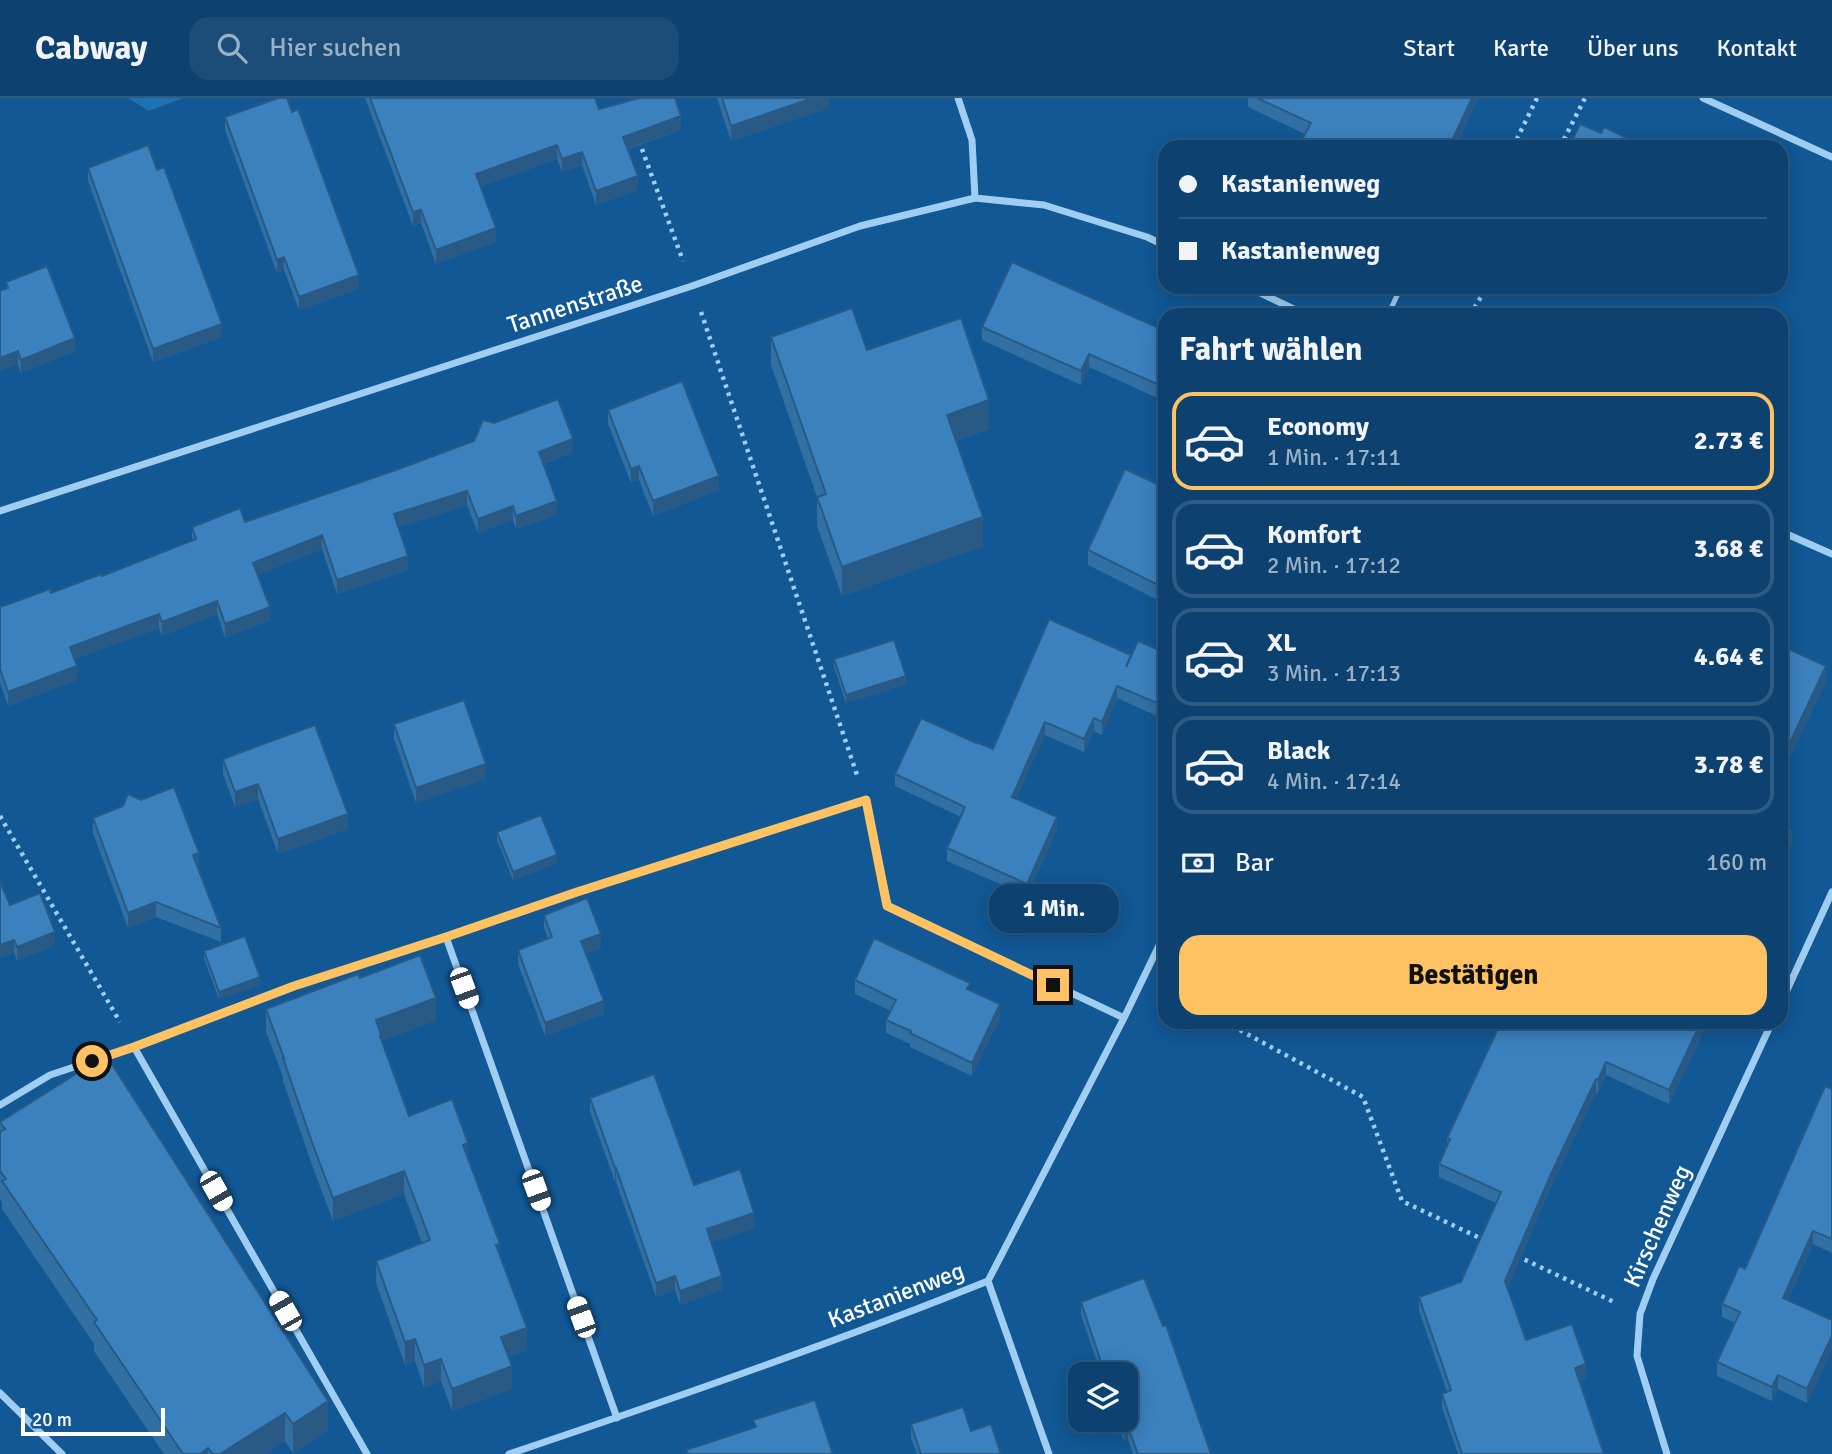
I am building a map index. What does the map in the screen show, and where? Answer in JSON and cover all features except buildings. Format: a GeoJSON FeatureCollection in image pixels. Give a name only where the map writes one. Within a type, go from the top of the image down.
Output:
{"type":"FeatureCollection","features":[{"type":"Feature","properties":{"kind":"street"},"geometry":{"type":"LineString","coordinates":[[958,98],[972,140],[975,198]]}},
{"type":"Feature","properties":{"kind":"street"},"geometry":{"type":"LineString","coordinates":[[1703,98],[1832,157]]}},
{"type":"Feature","properties":{"kind":"street","name":"Tannenstraße"},"geometry":{"type":"LineString","coordinates":[[0,511],[692,286],[860,226],[975,198],[1044,205],[1158,242]]}},
{"type":"Feature","properties":{"kind":"street"},"geometry":{"type":"LineString","coordinates":[[1262,294],[1292,308]]}},
{"type":"Feature","properties":{"kind":"street"},"geometry":{"type":"LineString","coordinates":[[1788,535],[1832,554]]}},
{"type":"Feature","properties":{"kind":"street"},"geometry":{"type":"LineString","coordinates":[[0,1105],[50,1075],[134,1047],[294,986],[866,800],[887,906],[1124,1018]]}},
{"type":"Feature","properties":{"kind":"street"},"geometry":{"type":"LineString","coordinates":[[1788,988],[1832,892]]}},
{"type":"Feature","properties":{"kind":"street"},"geometry":{"type":"LineString","coordinates":[[446,937],[617,1418]]}},
{"type":"Feature","properties":{"kind":"street","name":"Kastanienweg"},"geometry":{"type":"LineString","coordinates":[[509,1454],[919,1309],[988,1281],[1158,948]]}},
{"type":"Feature","properties":{"kind":"street","name":"Kirschenweg"},"geometry":{"type":"LineString","coordinates":[[1667,1454],[1637,1356],[1640,1314],[1653,1279],[1769,1029]]}},
{"type":"Feature","properties":{"kind":"street"},"geometry":{"type":"LineString","coordinates":[[134,1047],[367,1454]]}},
{"type":"Feature","properties":{"kind":"street"},"geometry":{"type":"LineString","coordinates":[[988,1281],[1049,1454]]}},
{"type":"Feature","properties":{"kind":"street"},"geometry":{"type":"LineString","coordinates":[[0,1393],[62,1454]]}},
{"type":"Feature","properties":{"kind":"path"},"geometry":{"type":"LineString","coordinates":[[1516,140],[1537,98]]}},
{"type":"Feature","properties":{"kind":"path"},"geometry":{"type":"LineString","coordinates":[[1564,140],[1585,98]]}},
{"type":"Feature","properties":{"kind":"path"},"geometry":{"type":"LineString","coordinates":[[636,136],[692,286],[866,800]]}},
{"type":"Feature","properties":{"kind":"path"},"geometry":{"type":"LineString","coordinates":[[0,816],[134,1047]]}},
{"type":"Feature","properties":{"kind":"path"},"geometry":{"type":"LineString","coordinates":[[1238,1029],[1363,1097],[1402,1201],[1490,1243]]}},
{"type":"Feature","properties":{"kind":"path"},"geometry":{"type":"LineString","coordinates":[[1515,1255],[1640,1314]]}},
{"type":"Feature","properties":{"kind":"shaded area"},"geometry":{"type":"Polygon","coordinates":[[[128,98],[183,98],[149,111],[128,98]]]}},
{"type":"Feature","properties":{"kind":"route"},"geometry":{"type":"LineString","coordinates":[[92,1061],[294,986],[866,800],[887,906],[1053,985]]}}]}
